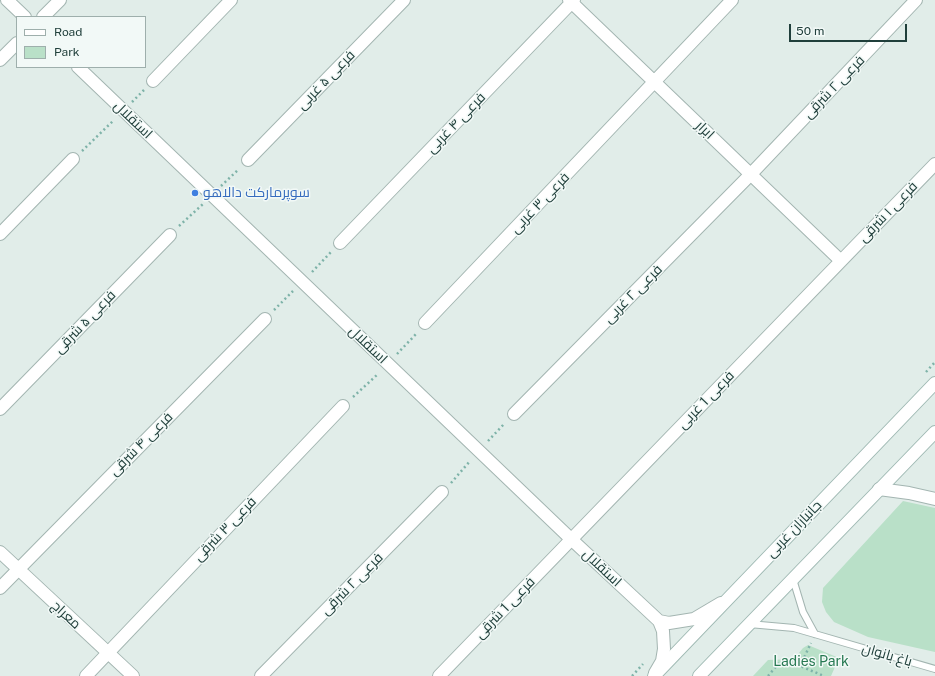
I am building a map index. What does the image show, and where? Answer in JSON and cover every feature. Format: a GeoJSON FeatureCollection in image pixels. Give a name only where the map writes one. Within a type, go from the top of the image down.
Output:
{"type":"FeatureCollection","features":[{"type":"Feature","properties":{"kind":"street"},"geometry":{"type":"LineString","coordinates":[[7,0],[24,16]]}},
{"type":"Feature","properties":{"kind":"street"},"geometry":{"type":"LineString","coordinates":[[44,16],[60,0]]}},
{"type":"Feature","properties":{"kind":"street"},"geometry":{"type":"LineString","coordinates":[[153,81],[231,0]]}},
{"type":"Feature","properties":{"kind":"street","name":"فرعی ۵ غربی"},"geometry":{"type":"LineString","coordinates":[[248,160],[404,0]]}},
{"type":"Feature","properties":{"kind":"street"},"geometry":{"type":"LineString","coordinates":[[655,82],[732,0]]}},
{"type":"Feature","properties":{"kind":"street","name":"فرعی ۲ شرقی"},"geometry":{"type":"LineString","coordinates":[[751,174],[916,0]]}},
{"type":"Feature","properties":{"kind":"street","name":"ابرار"},"geometry":{"type":"LineString","coordinates":[[572,1],[840,261]]}},
{"type":"Feature","properties":{"kind":"street","name":"فرعی ۴ غربی"},"geometry":{"type":"LineString","coordinates":[[340,243],[572,1]]}},
{"type":"Feature","properties":{"kind":"street"},"geometry":{"type":"LineString","coordinates":[[0,60],[16,44]]}},
{"type":"Feature","properties":{"kind":"street","name":"استقلال"},"geometry":{"type":"LineString","coordinates":[[79,68],[478,451],[659,621]]}},
{"type":"Feature","properties":{"kind":"street","name":"فرعی ۳ غربی"},"geometry":{"type":"LineString","coordinates":[[425,323],[655,82]]}},
{"type":"Feature","properties":{"kind":"street"},"geometry":{"type":"LineString","coordinates":[[0,234],[73,159]]}},
{"type":"Feature","properties":{"kind":"street","name":"فرعی ۱ شرقی"},"geometry":{"type":"LineString","coordinates":[[840,261],[935,164]]}},
{"type":"Feature","properties":{"kind":"street","name":"فرعی ۲ غربی"},"geometry":{"type":"LineString","coordinates":[[514,414],[751,174]]}},
{"type":"Feature","properties":{"kind":"street","name":"فرعی ۵ شرقی"},"geometry":{"type":"LineString","coordinates":[[0,409],[170,235]]}},
{"type":"Feature","properties":{"kind":"street","name":"فرعی 1 غربی"},"geometry":{"type":"LineString","coordinates":[[571,539],[840,261]]}},
{"type":"Feature","properties":{"kind":"street","name":"فرعی ۴ شرقی"},"geometry":{"type":"LineString","coordinates":[[18,569],[265,319]]}},
{"type":"Feature","properties":{"kind":"street","name":"جانبازان غربی"},"geometry":{"type":"LineString","coordinates":[[654,676],[935,383]]}},
{"type":"Feature","properties":{"kind":"street","name":"فرعی ۳ شرقی"},"geometry":{"type":"LineString","coordinates":[[108,653],[343,406]]}},
{"type":"Feature","properties":{"kind":"street"},"geometry":{"type":"LineString","coordinates":[[699,676],[935,432]]}},
{"type":"Feature","properties":{"kind":"street"},"geometry":{"type":"LineString","coordinates":[[879,489],[909,493],[935,499]]}},
{"type":"Feature","properties":{"kind":"street","name":"فرعی ۲ شرقی"},"geometry":{"type":"LineString","coordinates":[[261,676],[442,492]]}},
{"type":"Feature","properties":{"kind":"street","name":"فرعی 1 شرقی"},"geometry":{"type":"LineString","coordinates":[[439,676],[571,539]]}},
{"type":"Feature","properties":{"kind":"street","name":"معراج"},"geometry":{"type":"LineString","coordinates":[[0,552],[133,676]]}},
{"type":"Feature","properties":{"kind":"street"},"geometry":{"type":"LineString","coordinates":[[0,588],[18,569]]}},
{"type":"Feature","properties":{"kind":"street"},"geometry":{"type":"LineString","coordinates":[[659,621],[669,623],[694,619],[729,598]]}},
{"type":"Feature","properties":{"kind":"street"},"geometry":{"type":"LineString","coordinates":[[654,676],[662,661],[664,648],[663,631],[659,621]]}},
{"type":"Feature","properties":{"kind":"street"},"geometry":{"type":"LineString","coordinates":[[86,676],[108,653]]}},
{"type":"Feature","properties":{"kind":"lane"},"geometry":{"type":"LineString","coordinates":[[793,579],[803,612],[815,634]]}},
{"type":"Feature","properties":{"kind":"lane","name":"باغ بانوان"},"geometry":{"type":"LineString","coordinates":[[749,624],[794,628],[935,669]]}},
{"type":"Feature","properties":{"kind":"path"},"geometry":{"type":"LineString","coordinates":[[73,159],[124,111],[153,81]]}},
{"type":"Feature","properties":{"kind":"path"},"geometry":{"type":"LineString","coordinates":[[170,235],[248,160]]}},
{"type":"Feature","properties":{"kind":"path"},"geometry":{"type":"LineString","coordinates":[[265,319],[340,243]]}},
{"type":"Feature","properties":{"kind":"path"},"geometry":{"type":"LineString","coordinates":[[343,406],[388,364],[425,323]]}},
{"type":"Feature","properties":{"kind":"path"},"geometry":{"type":"LineString","coordinates":[[924,373],[935,362]]}},
{"type":"Feature","properties":{"kind":"path"},"geometry":{"type":"LineString","coordinates":[[442,492],[478,451],[514,414]]}},
{"type":"Feature","properties":{"kind":"path"},"geometry":{"type":"LineString","coordinates":[[800,666],[815,634]]}},
{"type":"Feature","properties":{"kind":"path"},"geometry":{"type":"LineString","coordinates":[[632,676],[648,659]]}},
{"type":"Feature","properties":{"kind":"path"},"geometry":{"type":"LineString","coordinates":[[768,676],[779,663],[800,666],[824,676]]}},
{"type":"Feature","properties":{"kind":"green space"},"geometry":{"type":"Polygon","coordinates":[[[903,501],[935,508],[935,652],[868,637],[834,622],[826,612],[822,602],[823,588],[903,501]]]}},
{"type":"Feature","properties":{"kind":"green space","name":"Ladies Park"},"geometry":{"type":"Polygon","coordinates":[[[808,645],[839,658],[831,676],[753,676],[768,660],[794,659],[803,648],[808,645]]]}},
{"type":"Feature","properties":{"kind":"place","name":"سوپرمارکت دالاهو"},"geometry":{"type":"Point","coordinates":[195,193]}}]}
